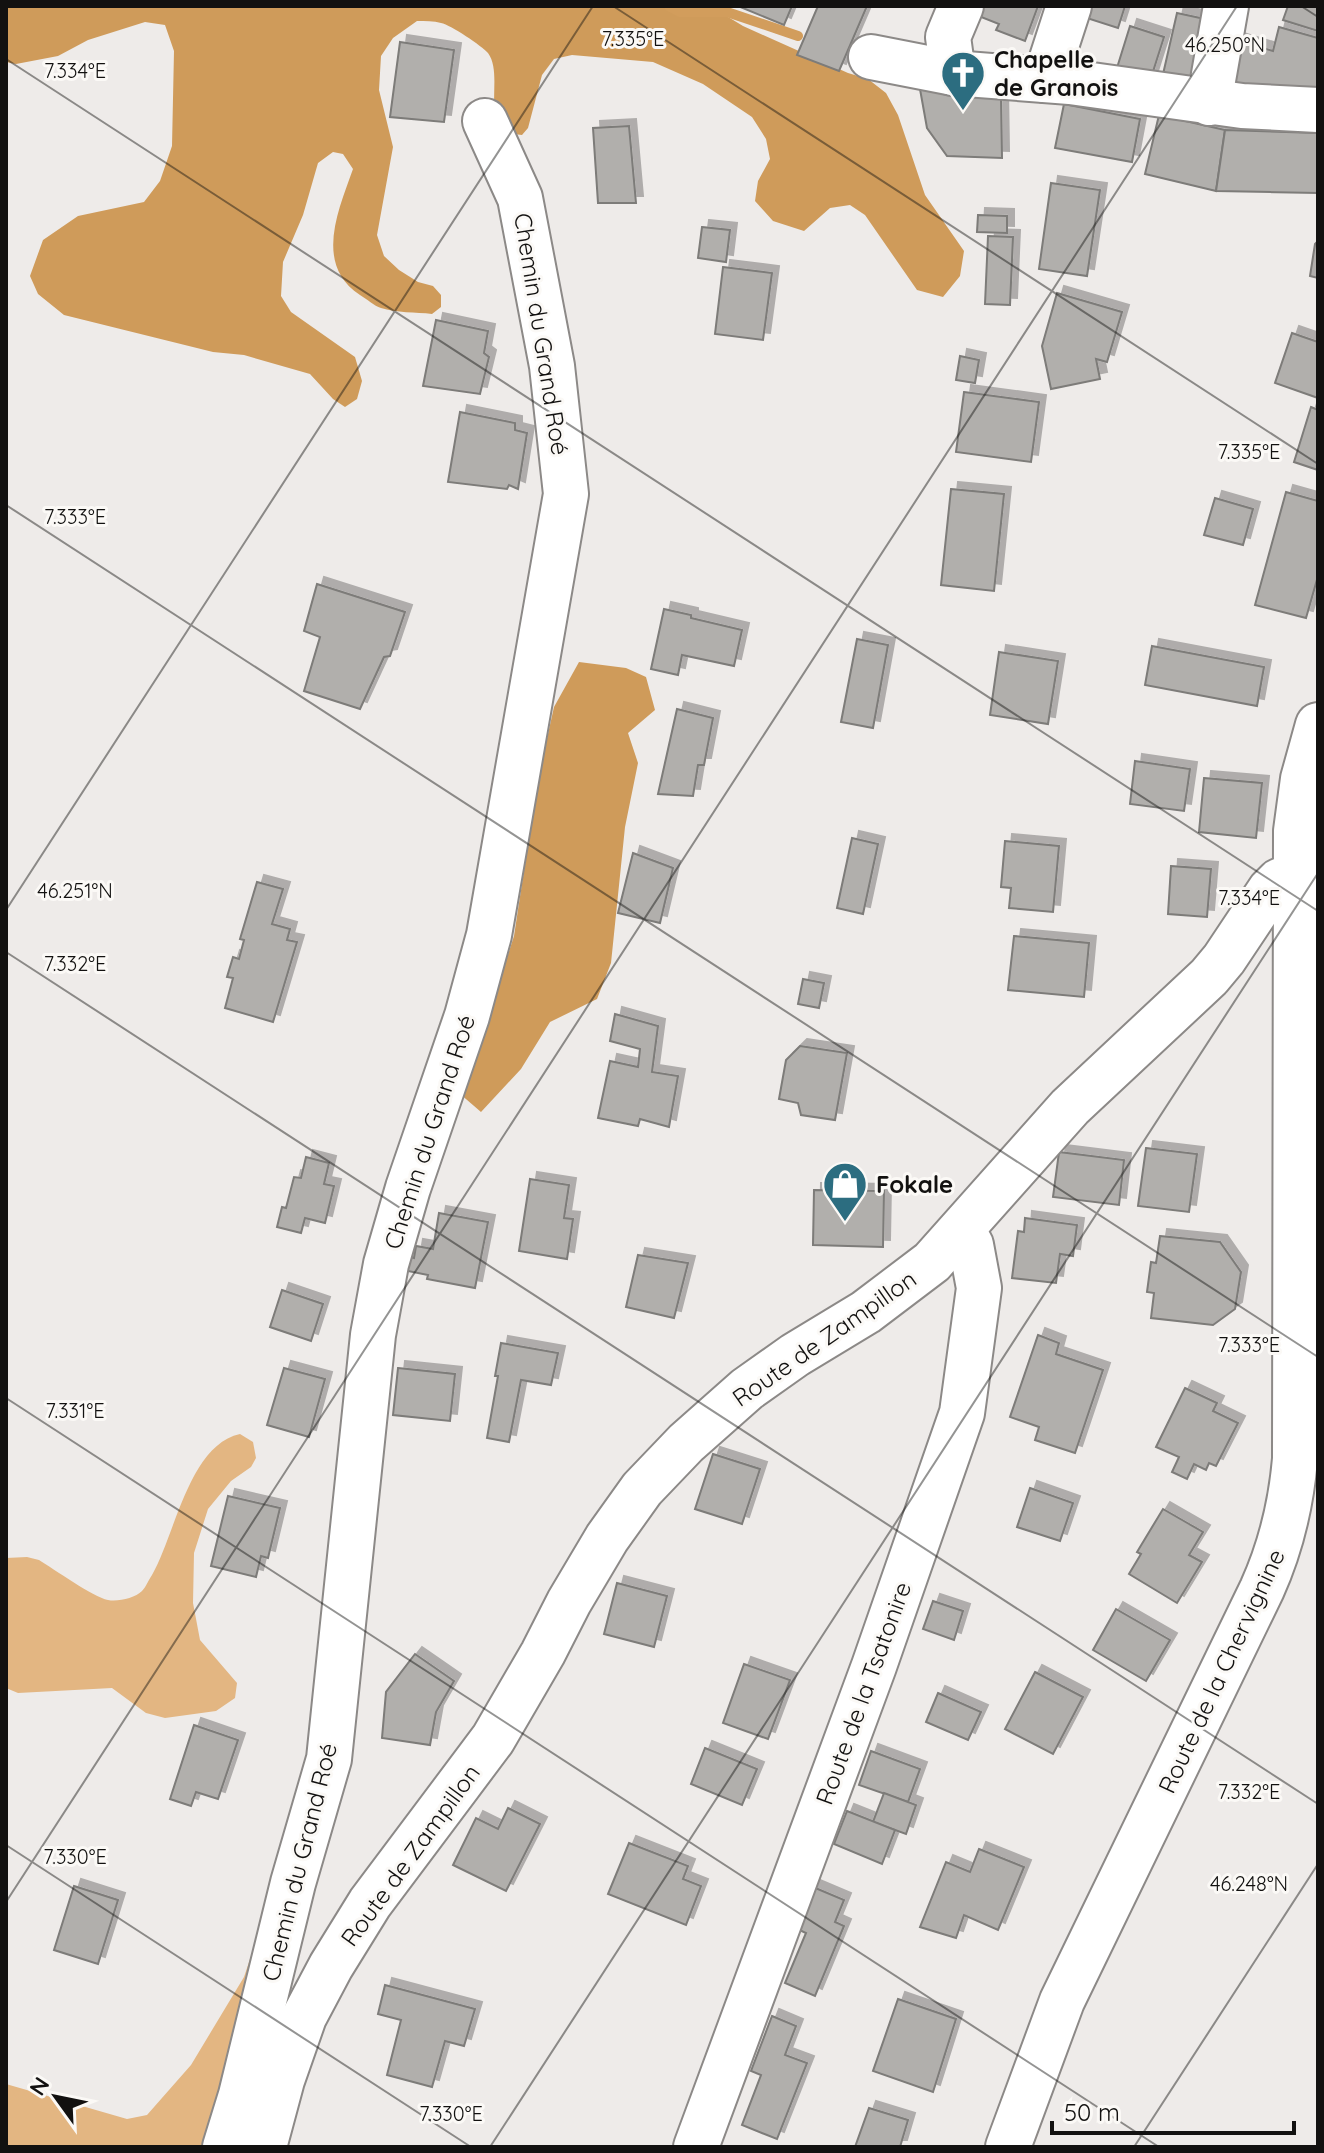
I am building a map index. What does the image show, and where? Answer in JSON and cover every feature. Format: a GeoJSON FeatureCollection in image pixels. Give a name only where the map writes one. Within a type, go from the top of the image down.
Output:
{"type":"FeatureCollection","features":[{"type":"Feature","properties":{"kind":"street"},"geometry":{"type":"LineString","coordinates":[[953,73],[948,37],[961,6]]}},
{"type":"Feature","properties":{"kind":"street"},"geometry":{"type":"LineString","coordinates":[[1045,80],[1069,6]]}},
{"type":"Feature","properties":{"kind":"street"},"geometry":{"type":"LineString","coordinates":[[1209,103],[1226,6]]}},
{"type":"Feature","properties":{"kind":"street"},"geometry":{"type":"LineString","coordinates":[[871,57],[953,73],[1045,80],[1209,103],[1318,110]]}},
{"type":"Feature","properties":{"kind":"street","name":"Chemin du Grand Roé"},"geometry":{"type":"LineString","coordinates":[[225,2147],[241,2095],[296,1869],[329,1759],[373,1335],[381,1285],[408,1188],[467,1016],[489,935],[566,494],[552,366],[520,198],[485,121]]}},
{"type":"Feature","properties":{"kind":"street","name":"Route de la Chervignine"},"geometry":{"type":"LineString","coordinates":[[1008,2147],[1062,2001],[1262,1589],[1280,1546],[1286,1522],[1295,1459],[1307,1001],[1294,875],[1300,794],[1318,725]]}},
{"type":"Feature","properties":{"kind":"street","name":"Route de Zampillon"},"geometry":{"type":"LineString","coordinates":[[264,2147],[282,2080],[301,2028],[331,1966],[370,1903],[493,1739],[607,1538],[642,1489],[686,1443],[747,1389],[899,1288],[932,1262],[1070,1107],[1209,977],[1277,883],[1294,875]]}},
{"type":"Feature","properties":{"kind":"street","name":"Route de la Tsatonire"},"geometry":{"type":"LineString","coordinates":[[696,2147],[869,1681],[962,1413],[979,1288],[971,1245],[962,1231]]}},
{"type":"Feature","properties":{"kind":"shaded area"},"geometry":{"type":"Polygon","coordinates":[[[6,6],[710,6],[743,26],[868,79],[886,93],[898,115],[925,195],[964,251],[960,276],[943,297],[917,290],[865,215],[850,205],[830,208],[804,231],[773,221],[755,201],[758,181],[770,159],[766,139],[752,117],[703,84],[653,62],[572,55],[554,59],[542,75],[528,128],[522,135],[508,132],[499,124],[495,114],[493,64],[488,53],[446,25],[417,21],[393,38],[381,56],[379,90],[393,147],[377,235],[384,256],[418,282],[433,286],[441,295],[441,307],[432,314],[378,307],[346,283],[337,269],[334,253],[336,219],[353,169],[343,154],[333,152],[318,163],[303,215],[283,262],[281,296],[291,312],[355,357],[362,381],[357,399],[345,407],[333,399],[310,374],[244,355],[213,352],[64,315],[38,294],[30,276],[43,240],[78,216],[144,202],[160,181],[172,146],[174,51],[165,25],[145,22],[88,40],[58,56],[16,64],[6,62],[6,6]]]}},
{"type":"Feature","properties":{"kind":"shaded area"},"geometry":{"type":"Polygon","coordinates":[[[579,662],[626,668],[646,677],[655,710],[628,733],[638,763],[625,827],[611,963],[597,999],[550,1022],[521,1069],[481,1112],[452,1087],[492,1005],[514,936],[538,779],[554,707],[579,662]]]}},
{"type":"Feature","properties":{"kind":"shaded area"},"geometry":{"type":"Polygon","coordinates":[[[240,1434],[253,1442],[256,1458],[251,1467],[231,1481],[208,1509],[194,1553],[193,1603],[200,1640],[237,1683],[235,1698],[216,1711],[165,1718],[146,1713],[112,1688],[18,1693],[6,1688],[6,1558],[39,1560],[101,1598],[121,1600],[135,1596],[152,1575],[196,1473],[208,1455],[223,1442],[240,1434]]]}},
{"type":"Feature","properties":{"kind":"shaded area"},"geometry":{"type":"Polygon","coordinates":[[[263,1935],[212,2147],[6,2147],[6,2084],[127,2119],[147,2115],[191,2065],[244,1977],[256,1941],[263,1935]]]}},
{"type":"Feature","properties":{"kind":"building"},"geometry":{"type":"Polygon","coordinates":[[[738,6],[792,6],[784,25],[738,6]]]}},
{"type":"Feature","properties":{"kind":"building"},"geometry":{"type":"Polygon","coordinates":[[[818,6],[867,6],[839,71],[797,55],[818,6]]]}},
{"type":"Feature","properties":{"kind":"building"},"geometry":{"type":"Polygon","coordinates":[[[979,6],[1038,6],[1025,41],[996,30],[999,24],[976,15],[979,6]]]}},
{"type":"Feature","properties":{"kind":"building"},"geometry":{"type":"Polygon","coordinates":[[[1074,6],[1125,6],[1118,28],[1071,13],[1074,6]]]}},
{"type":"Feature","properties":{"kind":"building"},"geometry":{"type":"Polygon","coordinates":[[[1288,6],[1318,6],[1318,31],[1283,20],[1288,6]]]}},
{"type":"Feature","properties":{"kind":"building"},"geometry":{"type":"Polygon","coordinates":[[[1177,13],[1219,22],[1204,92],[1161,83],[1177,13]]]}},
{"type":"Feature","properties":{"kind":"building"},"geometry":{"type":"Polygon","coordinates":[[[1130,26],[1164,37],[1150,81],[1116,71],[1130,26]]]}},
{"type":"Feature","properties":{"kind":"building"},"geometry":{"type":"Polygon","coordinates":[[[1279,27],[1318,38],[1318,89],[1227,95],[1237,40],[1273,51],[1279,27]]]}},
{"type":"Feature","properties":{"kind":"building"},"geometry":{"type":"Polygon","coordinates":[[[400,42],[454,50],[444,122],[390,117],[400,42]]]}},
{"type":"Feature","properties":{"kind":"building","name":"Chapelle de Granois"},"geometry":{"type":"Polygon","coordinates":[[[918,78],[1001,97],[1002,158],[947,156],[927,128],[918,78]]]}},
{"type":"Feature","properties":{"kind":"building"},"geometry":{"type":"Polygon","coordinates":[[[1064,104],[1140,119],[1132,162],[1055,148],[1064,104]]]}},
{"type":"Feature","properties":{"kind":"building"},"geometry":{"type":"Polygon","coordinates":[[[1159,115],[1225,130],[1216,191],[1145,174],[1159,115]]]}},
{"type":"Feature","properties":{"kind":"building"},"geometry":{"type":"Polygon","coordinates":[[[629,126],[636,203],[598,203],[593,128],[629,126]]]}},
{"type":"Feature","properties":{"kind":"building"},"geometry":{"type":"Polygon","coordinates":[[[1225,130],[1318,133],[1318,193],[1216,191],[1225,130]]]}},
{"type":"Feature","properties":{"kind":"building"},"geometry":{"type":"Polygon","coordinates":[[[1051,183],[1100,190],[1087,276],[1039,269],[1051,183]]]}},
{"type":"Feature","properties":{"kind":"building"},"geometry":{"type":"Polygon","coordinates":[[[978,215],[1007,216],[1007,233],[977,232],[978,215]]]}},
{"type":"Feature","properties":{"kind":"building"},"geometry":{"type":"Polygon","coordinates":[[[702,227],[730,230],[726,262],[698,258],[702,227]]]}},
{"type":"Feature","properties":{"kind":"building"},"geometry":{"type":"Polygon","coordinates":[[[988,236],[1013,237],[1010,305],[985,304],[988,236]]]}},
{"type":"Feature","properties":{"kind":"building"},"geometry":{"type":"Polygon","coordinates":[[[1318,241],[1318,278],[1310,276],[1318,241]]]}},
{"type":"Feature","properties":{"kind":"building"},"geometry":{"type":"Polygon","coordinates":[[[723,267],[772,273],[763,340],[715,334],[723,267]]]}},
{"type":"Feature","properties":{"kind":"building"},"geometry":{"type":"Polygon","coordinates":[[[1057,293],[1122,312],[1107,362],[1096,359],[1100,379],[1051,389],[1042,346],[1057,293]]]}},
{"type":"Feature","properties":{"kind":"building"},"geometry":{"type":"Polygon","coordinates":[[[436,320],[488,331],[484,353],[489,357],[480,394],[423,386],[436,320]]]}},
{"type":"Feature","properties":{"kind":"building"},"geometry":{"type":"Polygon","coordinates":[[[1292,333],[1318,342],[1318,398],[1275,383],[1292,333]]]}},
{"type":"Feature","properties":{"kind":"building"},"geometry":{"type":"Polygon","coordinates":[[[960,356],[979,360],[975,383],[956,380],[960,356]]]}},
{"type":"Feature","properties":{"kind":"building"},"geometry":{"type":"Polygon","coordinates":[[[964,392],[1039,402],[1031,462],[956,452],[964,392]]]}},
{"type":"Feature","properties":{"kind":"building"},"geometry":{"type":"Polygon","coordinates":[[[1311,407],[1318,410],[1318,470],[1294,462],[1311,407]]]}},
{"type":"Feature","properties":{"kind":"building"},"geometry":{"type":"Polygon","coordinates":[[[460,412],[515,423],[515,430],[527,433],[518,489],[509,485],[507,489],[448,482],[460,412]]]}},
{"type":"Feature","properties":{"kind":"building"},"geometry":{"type":"Polygon","coordinates":[[[951,489],[1004,494],[994,591],[941,585],[951,489]]]}},
{"type":"Feature","properties":{"kind":"building"},"geometry":{"type":"Polygon","coordinates":[[[1286,492],[1318,501],[1318,576],[1306,618],[1255,605],[1286,492]]]}},
{"type":"Feature","properties":{"kind":"building"},"geometry":{"type":"Polygon","coordinates":[[[1215,498],[1253,509],[1243,545],[1204,535],[1215,498]]]}},
{"type":"Feature","properties":{"kind":"building"},"geometry":{"type":"Polygon","coordinates":[[[317,584],[405,612],[390,656],[384,657],[360,709],[304,691],[320,637],[304,631],[317,584]]]}},
{"type":"Feature","properties":{"kind":"building"},"geometry":{"type":"Polygon","coordinates":[[[664,609],[742,630],[734,666],[682,655],[678,675],[651,669],[664,609]]]}},
{"type":"Feature","properties":{"kind":"building"},"geometry":{"type":"Polygon","coordinates":[[[857,639],[888,645],[873,728],[841,722],[857,639]]]}},
{"type":"Feature","properties":{"kind":"building"},"geometry":{"type":"Polygon","coordinates":[[[1152,646],[1264,667],[1257,706],[1145,685],[1152,646]]]}},
{"type":"Feature","properties":{"kind":"building"},"geometry":{"type":"Polygon","coordinates":[[[999,652],[1058,661],[1048,724],[990,715],[999,652]]]}},
{"type":"Feature","properties":{"kind":"building"},"geometry":{"type":"Polygon","coordinates":[[[677,709],[713,718],[704,765],[698,765],[693,796],[658,794],[677,709]]]}},
{"type":"Feature","properties":{"kind":"building"},"geometry":{"type":"Polygon","coordinates":[[[1135,761],[1190,769],[1184,811],[1130,804],[1135,761]]]}},
{"type":"Feature","properties":{"kind":"building"},"geometry":{"type":"Polygon","coordinates":[[[1204,778],[1262,783],[1256,838],[1199,832],[1204,778]]]}},
{"type":"Feature","properties":{"kind":"building"},"geometry":{"type":"Polygon","coordinates":[[[852,838],[878,844],[863,914],[837,908],[852,838]]]}},
{"type":"Feature","properties":{"kind":"building"},"geometry":{"type":"Polygon","coordinates":[[[1005,841],[1059,846],[1053,912],[1009,908],[1011,888],[1001,887],[1005,841]]]}},
{"type":"Feature","properties":{"kind":"building"},"geometry":{"type":"Polygon","coordinates":[[[633,853],[673,868],[660,923],[618,913],[633,853]]]}},
{"type":"Feature","properties":{"kind":"building"},"geometry":{"type":"Polygon","coordinates":[[[1171,866],[1211,869],[1207,917],[1168,914],[1171,866]]]}},
{"type":"Feature","properties":{"kind":"building"},"geometry":{"type":"Polygon","coordinates":[[[257,882],[283,889],[272,924],[290,929],[287,940],[297,942],[273,1022],[225,1008],[233,978],[227,977],[233,957],[239,959],[244,940],[240,939],[257,882]]]}},
{"type":"Feature","properties":{"kind":"building"},"geometry":{"type":"Polygon","coordinates":[[[1014,936],[1089,943],[1084,997],[1008,990],[1014,936]]]}},
{"type":"Feature","properties":{"kind":"building"},"geometry":{"type":"Polygon","coordinates":[[[803,979],[824,983],[819,1008],[798,1004],[803,979]]]}},
{"type":"Feature","properties":{"kind":"building"},"geometry":{"type":"Polygon","coordinates":[[[615,1014],[658,1026],[652,1072],[678,1076],[669,1127],[640,1119],[638,1126],[598,1118],[610,1061],[638,1067],[640,1049],[610,1041],[615,1014]]]}},
{"type":"Feature","properties":{"kind":"building"},"geometry":{"type":"Polygon","coordinates":[[[800,1046],[847,1053],[835,1120],[801,1115],[798,1103],[779,1099],[786,1060],[800,1046]]]}},
{"type":"Feature","properties":{"kind":"building"},"geometry":{"type":"Polygon","coordinates":[[[1146,1148],[1197,1154],[1189,1212],[1138,1206],[1146,1148]]]}},
{"type":"Feature","properties":{"kind":"building"},"geometry":{"type":"Polygon","coordinates":[[[1059,1152],[1124,1160],[1119,1205],[1053,1197],[1059,1152]]]}},
{"type":"Feature","properties":{"kind":"building"},"geometry":{"type":"Polygon","coordinates":[[[306,1157],[329,1163],[324,1184],[334,1186],[325,1223],[305,1218],[301,1233],[277,1227],[282,1207],[286,1208],[294,1177],[301,1178],[306,1157]]]}},
{"type":"Feature","properties":{"kind":"building"},"geometry":{"type":"Polygon","coordinates":[[[530,1179],[569,1185],[564,1218],[573,1219],[567,1259],[519,1251],[530,1179]]]}},
{"type":"Feature","properties":{"kind":"building"},"geometry":{"type":"Polygon","coordinates":[[[814,1190],[884,1191],[883,1247],[813,1245],[814,1190]]]}},
{"type":"Feature","properties":{"kind":"building"},"geometry":{"type":"Polygon","coordinates":[[[439,1213],[488,1222],[475,1288],[427,1279],[428,1275],[403,1270],[406,1256],[414,1258],[416,1246],[433,1249],[439,1213]]]}},
{"type":"Feature","properties":{"kind":"building"},"geometry":{"type":"Polygon","coordinates":[[[1025,1218],[1077,1225],[1073,1256],[1060,1254],[1056,1283],[1012,1278],[1018,1231],[1024,1232],[1025,1218]]]}},
{"type":"Feature","properties":{"kind":"building"},"geometry":{"type":"Polygon","coordinates":[[[1160,1236],[1220,1242],[1241,1272],[1235,1309],[1213,1325],[1151,1318],[1154,1293],[1147,1292],[1151,1262],[1156,1263],[1160,1236]]]}},
{"type":"Feature","properties":{"kind":"building"},"geometry":{"type":"Polygon","coordinates":[[[638,1255],[688,1263],[674,1318],[626,1307],[638,1255]]]}},
{"type":"Feature","properties":{"kind":"building"},"geometry":{"type":"Polygon","coordinates":[[[282,1290],[323,1304],[311,1341],[270,1327],[282,1290]]]}},
{"type":"Feature","properties":{"kind":"building"},"geometry":{"type":"Polygon","coordinates":[[[1038,1335],[1059,1343],[1056,1354],[1103,1370],[1075,1453],[1035,1440],[1039,1427],[1010,1417],[1038,1335]]]}},
{"type":"Feature","properties":{"kind":"building"},"geometry":{"type":"Polygon","coordinates":[[[501,1343],[558,1353],[551,1385],[521,1380],[509,1442],[487,1438],[501,1343]]]}},
{"type":"Feature","properties":{"kind":"building"},"geometry":{"type":"Polygon","coordinates":[[[284,1368],[325,1379],[309,1437],[267,1425],[284,1368]]]}},
{"type":"Feature","properties":{"kind":"building"},"geometry":{"type":"Polygon","coordinates":[[[398,1368],[455,1374],[450,1421],[393,1415],[398,1368]]]}},
{"type":"Feature","properties":{"kind":"building"},"geometry":{"type":"Polygon","coordinates":[[[1185,1388],[1217,1403],[1213,1411],[1238,1423],[1216,1466],[1209,1463],[1206,1470],[1194,1464],[1187,1479],[1172,1472],[1179,1457],[1156,1447],[1185,1388]]]}},
{"type":"Feature","properties":{"kind":"building"},"geometry":{"type":"Polygon","coordinates":[[[713,1454],[760,1469],[742,1524],[695,1509],[713,1454]]]}},
{"type":"Feature","properties":{"kind":"building"},"geometry":{"type":"Polygon","coordinates":[[[1030,1488],[1073,1503],[1060,1541],[1017,1527],[1030,1488]]]}},
{"type":"Feature","properties":{"kind":"building"},"geometry":{"type":"Polygon","coordinates":[[[228,1496],[280,1508],[268,1558],[261,1556],[256,1577],[211,1566],[228,1496]]]}},
{"type":"Feature","properties":{"kind":"building"},"geometry":{"type":"Polygon","coordinates":[[[1163,1509],[1203,1532],[1189,1555],[1202,1562],[1177,1603],[1129,1574],[1141,1554],[1137,1552],[1163,1509]]]}},
{"type":"Feature","properties":{"kind":"building"},"geometry":{"type":"Polygon","coordinates":[[[617,1583],[667,1596],[654,1647],[604,1634],[617,1583]]]}},
{"type":"Feature","properties":{"kind":"building"},"geometry":{"type":"Polygon","coordinates":[[[933,1601],[963,1611],[954,1640],[923,1629],[933,1601]]]}},
{"type":"Feature","properties":{"kind":"building"},"geometry":{"type":"Polygon","coordinates":[[[1116,1609],[1170,1640],[1146,1681],[1093,1650],[1116,1609]]]}},
{"type":"Feature","properties":{"kind":"building"},"geometry":{"type":"Polygon","coordinates":[[[415,1654],[454,1681],[436,1712],[430,1745],[382,1738],[386,1692],[415,1654]]]}},
{"type":"Feature","properties":{"kind":"building"},"geometry":{"type":"Polygon","coordinates":[[[744,1664],[790,1680],[768,1739],[723,1723],[744,1664]]]}},
{"type":"Feature","properties":{"kind":"building"},"geometry":{"type":"Polygon","coordinates":[[[1035,1672],[1083,1697],[1053,1754],[1005,1729],[1035,1672]]]}},
{"type":"Feature","properties":{"kind":"building"},"geometry":{"type":"Polygon","coordinates":[[[938,1693],[981,1712],[968,1740],[926,1722],[938,1693]]]}},
{"type":"Feature","properties":{"kind":"building"},"geometry":{"type":"Polygon","coordinates":[[[194,1725],[238,1740],[218,1799],[196,1792],[191,1806],[170,1799],[194,1725]]]}},
{"type":"Feature","properties":{"kind":"building"},"geometry":{"type":"Polygon","coordinates":[[[705,1748],[757,1769],[742,1805],[691,1784],[705,1748]]]}},
{"type":"Feature","properties":{"kind":"building"},"geometry":{"type":"Polygon","coordinates":[[[871,1751],[920,1769],[908,1802],[859,1785],[871,1751]]]}},
{"type":"Feature","properties":{"kind":"building"},"geometry":{"type":"Polygon","coordinates":[[[884,1793],[916,1805],[906,1834],[873,1822],[884,1793]]]}},
{"type":"Feature","properties":{"kind":"building"},"geometry":{"type":"Polygon","coordinates":[[[508,1808],[540,1824],[506,1891],[453,1865],[476,1818],[498,1829],[508,1808]]]}},
{"type":"Feature","properties":{"kind":"building"},"geometry":{"type":"Polygon","coordinates":[[[847,1811],[895,1830],[882,1864],[834,1844],[847,1811]]]}},
{"type":"Feature","properties":{"kind":"building"},"geometry":{"type":"Polygon","coordinates":[[[629,1843],[688,1866],[683,1879],[701,1886],[686,1925],[608,1894],[629,1843]]]}},
{"type":"Feature","properties":{"kind":"building"},"geometry":{"type":"Polygon","coordinates":[[[979,1849],[1024,1867],[998,1930],[964,1915],[956,1938],[920,1927],[946,1862],[970,1872],[979,1849]]]}},
{"type":"Feature","properties":{"kind":"building"},"geometry":{"type":"Polygon","coordinates":[[[74,1886],[118,1900],[98,1964],[54,1950],[74,1886]]]}},
{"type":"Feature","properties":{"kind":"building"},"geometry":{"type":"Polygon","coordinates":[[[813,1887],[844,1900],[835,1922],[844,1926],[815,1996],[785,1983],[806,1933],[795,1928],[813,1887]]]}},
{"type":"Feature","properties":{"kind":"building"},"geometry":{"type":"Polygon","coordinates":[[[385,1985],[475,2009],[464,2046],[445,2041],[432,2087],[387,2075],[401,2020],[378,2014],[385,1985]]]}},
{"type":"Feature","properties":{"kind":"building"},"geometry":{"type":"Polygon","coordinates":[[[898,1999],[956,2019],[933,2092],[873,2071],[898,1999]]]}},
{"type":"Feature","properties":{"kind":"building"},"geometry":{"type":"Polygon","coordinates":[[[772,2016],[796,2026],[785,2055],[807,2063],[777,2139],[742,2125],[761,2075],[751,2071],[772,2016]]]}},
{"type":"Feature","properties":{"kind":"building"},"geometry":{"type":"Polygon","coordinates":[[[869,2108],[908,2120],[900,2147],[855,2147],[869,2108]]]}},
{"type":"Feature","properties":{"kind":"waterway"},"geometry":{"type":"LineString","coordinates":[[669,6],[680,12],[727,12],[798,36]]}},
{"type":"Feature","properties":{"kind":"place","name":"Chapelle de Granois"},"geometry":{"type":"Point","coordinates":[963,112]}},
{"type":"Feature","properties":{"kind":"place","name":"Fokale"},"geometry":{"type":"Point","coordinates":[845,1223]}}]}
